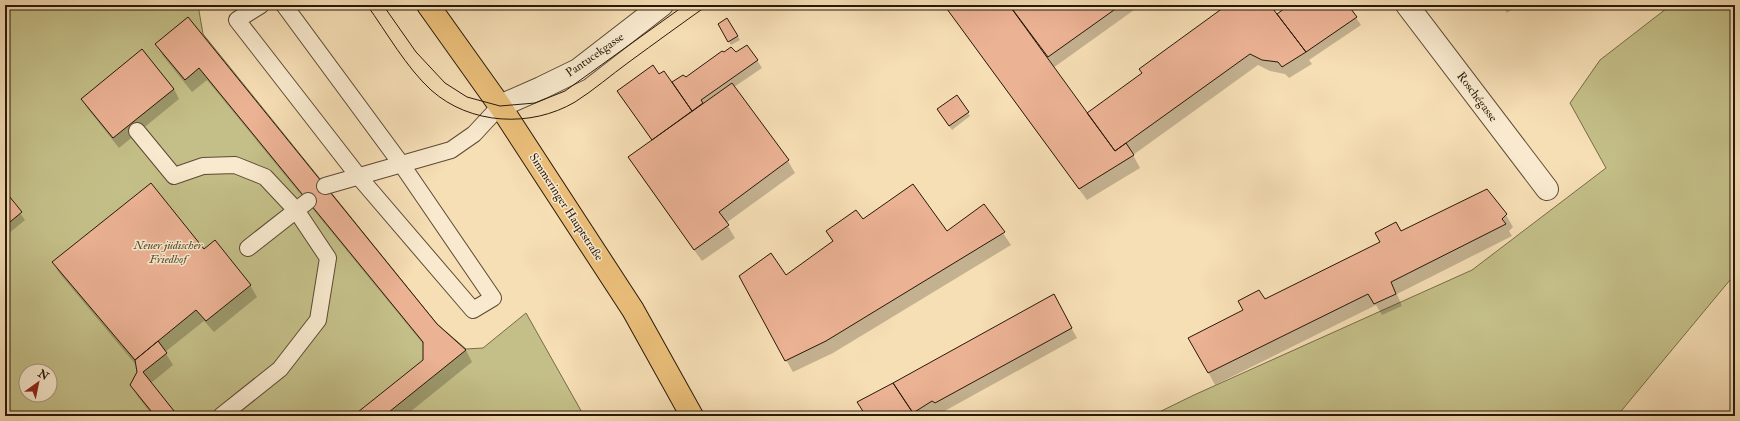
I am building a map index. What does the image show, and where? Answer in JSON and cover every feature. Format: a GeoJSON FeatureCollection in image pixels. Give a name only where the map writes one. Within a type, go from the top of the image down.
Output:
{"type":"FeatureCollection","features":[{"type":"Feature","properties":{"kind":"main road","name":"Simmeringer Hauptstraße"},"geometry":{"type":"LineString","coordinates":[[428,5],[500,106],[633,310],[692,416]]}},
{"type":"Feature","properties":{"kind":"street","name":"Pantucekgasse"},"geometry":{"type":"LineString","coordinates":[[500,106],[578,70],[662,5]]}},
{"type":"Feature","properties":{"kind":"street","name":"Roschégasse"},"geometry":{"type":"LineString","coordinates":[[1407,5],[1547,189]]}},
{"type":"Feature","properties":{"kind":"lane"},"geometry":{"type":"LineString","coordinates":[[262,5],[237,20],[359,177],[473,310],[493,298],[402,165],[284,5]]}},
{"type":"Feature","properties":{"kind":"lane"},"geometry":{"type":"LineString","coordinates":[[325,186],[434,156],[458,146],[474,134],[500,106]]}},
{"type":"Feature","properties":{"kind":"lane"},"geometry":{"type":"LineString","coordinates":[[137,131],[174,176],[203,166],[235,165],[265,177],[302,205],[328,258],[318,320],[280,369],[221,416]]}},
{"type":"Feature","properties":{"kind":"lane"},"geometry":{"type":"LineString","coordinates":[[248,248],[302,205]]}},
{"type":"Feature","properties":{"kind":"green space","name":"Neuer jüdischer Friedhof"},"geometry":{"type":"Polygon","coordinates":[[[5,5],[201,5],[199,11],[203,34],[437,324],[466,349],[483,348],[526,313],[584,416],[5,416],[5,5]]]}},
{"type":"Feature","properties":{"kind":"green space"},"geometry":{"type":"Polygon","coordinates":[[[1671,5],[1735,5],[1735,274],[1617,416],[1151,416],[1194,395],[1472,270],[1606,168],[1570,103],[1600,60],[1671,5]]]}},
{"type":"Feature","properties":{"kind":"building"},"geometry":{"type":"Polygon","coordinates":[[[944,5],[1009,5],[1115,151],[1126,143],[1134,155],[1079,189],[944,5]]]}},
{"type":"Feature","properties":{"kind":"building"},"geometry":{"type":"Polygon","coordinates":[[[1121,5],[1048,57],[1010,6],[1121,5]]]}},
{"type":"Feature","properties":{"kind":"building"},"geometry":{"type":"Polygon","coordinates":[[[1227,5],[1270,5],[1306,52],[1282,67],[1278,62],[1262,60],[1250,54],[1115,151],[1087,113],[1142,73],[1139,69],[1227,5]]]}},
{"type":"Feature","properties":{"kind":"building"},"geometry":{"type":"Polygon","coordinates":[[[1289,5],[1348,5],[1357,17],[1306,52],[1277,14],[1289,5]]]}},
{"type":"Feature","properties":{"kind":"building"},"geometry":{"type":"Polygon","coordinates":[[[188,17],[437,324],[466,350],[384,416],[353,416],[423,360],[423,342],[199,68],[185,80],[155,44],[188,17]]]}},
{"type":"Feature","properties":{"kind":"building"},"geometry":{"type":"Polygon","coordinates":[[[727,18],[738,36],[728,42],[718,24],[727,18]]]}},
{"type":"Feature","properties":{"kind":"building"},"geometry":{"type":"Polygon","coordinates":[[[747,45],[758,60],[701,100],[703,103],[692,111],[672,82],[683,75],[686,77],[722,51],[724,52],[731,47],[736,52],[747,45]]]}},
{"type":"Feature","properties":{"kind":"building"},"geometry":{"type":"Polygon","coordinates":[[[142,49],[174,89],[113,138],[81,99],[142,49]]]}},
{"type":"Feature","properties":{"kind":"building"},"geometry":{"type":"Polygon","coordinates":[[[653,65],[659,74],[664,71],[692,111],[652,140],[617,91],[653,65]]]}},
{"type":"Feature","properties":{"kind":"building"},"geometry":{"type":"Polygon","coordinates":[[[732,83],[789,160],[719,212],[729,225],[694,250],[628,157],[732,83]]]}},
{"type":"Feature","properties":{"kind":"building"},"geometry":{"type":"Polygon","coordinates":[[[957,95],[969,112],[949,126],[937,109],[957,95]]]}},
{"type":"Feature","properties":{"kind":"building"},"geometry":{"type":"Polygon","coordinates":[[[151,183],[204,249],[215,240],[251,285],[206,321],[196,310],[135,360],[52,262],[151,183]]]}},
{"type":"Feature","properties":{"kind":"building"},"geometry":{"type":"Polygon","coordinates":[[[913,184],[947,231],[984,204],[1005,232],[826,341],[785,361],[739,276],[771,253],[786,275],[833,241],[826,231],[856,210],[863,219],[913,184]]]}},
{"type":"Feature","properties":{"kind":"building"},"geometry":{"type":"Polygon","coordinates":[[[1487,189],[1507,214],[1502,219],[1506,224],[1391,282],[1396,294],[1374,304],[1368,294],[1208,373],[1188,338],[1243,310],[1238,301],[1259,290],[1265,299],[1380,242],[1375,233],[1396,222],[1401,231],[1487,189]]]}},
{"type":"Feature","properties":{"kind":"building"},"geometry":{"type":"Polygon","coordinates":[[[5,191],[22,212],[5,226],[5,191]]]}},
{"type":"Feature","properties":{"kind":"building"},"geometry":{"type":"Polygon","coordinates":[[[1054,294],[1072,328],[935,403],[932,401],[913,413],[893,383],[1054,294]]]}},
{"type":"Feature","properties":{"kind":"building"},"geometry":{"type":"Polygon","coordinates":[[[158,341],[167,353],[143,372],[178,416],[155,416],[130,385],[137,372],[135,360],[158,341]]]}},
{"type":"Feature","properties":{"kind":"building"},"geometry":{"type":"Polygon","coordinates":[[[893,383],[915,416],[866,416],[857,402],[893,383]]]}},
{"type":"Feature","properties":{"kind":"tram line"},"geometry":{"type":"LineString","coordinates":[[367,5],[413,71],[431,90],[447,102],[464,110],[482,116],[501,119],[520,119],[539,116],[558,110],[575,102],[708,5]]}},
{"type":"Feature","properties":{"kind":"tram line"},"geometry":{"type":"LineString","coordinates":[[383,5],[416,52],[445,83],[467,97],[500,106],[535,103],[565,91],[685,5]]}}]}
